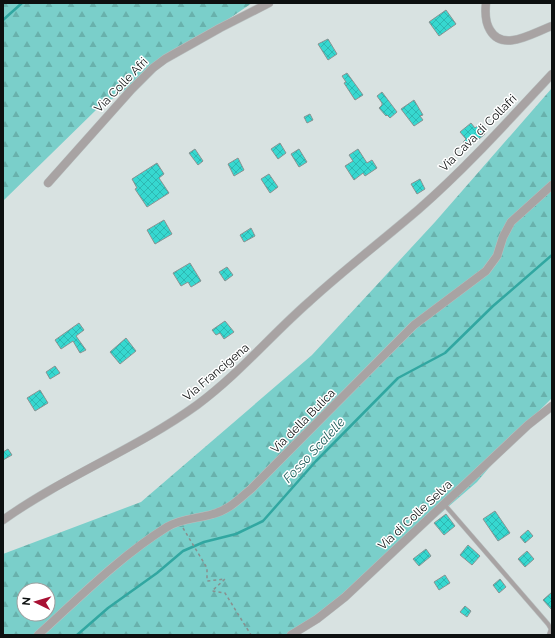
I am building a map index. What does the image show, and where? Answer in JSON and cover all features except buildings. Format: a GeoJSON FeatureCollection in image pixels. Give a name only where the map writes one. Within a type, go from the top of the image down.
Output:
{"type":"FeatureCollection","features":[{"type":"Feature","properties":{"kind":"street","name":"Via Colle Afri"},"geometry":{"type":"LineString","coordinates":[[48,183],[131,90],[153,68],[165,59],[220,28],[270,3]]}},
{"type":"Feature","properties":{"kind":"street"},"geometry":{"type":"LineString","coordinates":[[486,3],[488,25],[494,36],[501,41],[512,41],[552,26]]}},
{"type":"Feature","properties":{"kind":"street","name":"Via Cava di Collafri"},"geometry":{"type":"LineString","coordinates":[[420,208],[498,132],[552,74]]}},
{"type":"Feature","properties":{"kind":"street","name":"Via della Bulica"},"geometry":{"type":"LineString","coordinates":[[38,635],[119,562],[164,529],[178,521],[208,516],[225,510],[256,484],[414,324],[486,271],[497,256],[503,237],[511,222],[552,185]]}},
{"type":"Feature","properties":{"kind":"street","name":"Via Francigena"},"geometry":{"type":"LineString","coordinates":[[3,520],[47,491],[150,434],[196,405],[248,362],[310,300],[420,208]]}},
{"type":"Feature","properties":{"kind":"street","name":"Via di Colle Selva"},"geometry":{"type":"LineString","coordinates":[[291,635],[317,619],[340,602],[528,425],[552,406]]}},
{"type":"Feature","properties":{"kind":"lane"},"geometry":{"type":"LineString","coordinates":[[444,504],[548,624],[551,629],[549,635]]}},
{"type":"Feature","properties":{"kind":"path"},"geometry":{"type":"LineString","coordinates":[[178,521],[207,568],[207,581],[224,579],[212,591],[225,593],[250,635]]}},
{"type":"Feature","properties":{"kind":"green space"},"geometry":{"type":"Polygon","coordinates":[[[3,3],[252,3],[96,110],[3,201],[3,3]]]}},
{"type":"Feature","properties":{"kind":"green space"},"geometry":{"type":"Polygon","coordinates":[[[552,88],[552,398],[525,425],[477,482],[405,544],[291,635],[3,635],[3,554],[141,502],[312,355],[435,222],[552,88]]]}},
{"type":"Feature","properties":{"kind":"waterway"},"geometry":{"type":"LineString","coordinates":[[3,20],[22,3]]}},
{"type":"Feature","properties":{"kind":"waterway","name":"Fosso Scalelle"},"geometry":{"type":"LineString","coordinates":[[77,635],[108,608],[157,573],[183,551],[204,542],[236,534],[263,521],[316,461],[398,378],[445,353],[493,306],[552,255]]}}]}
